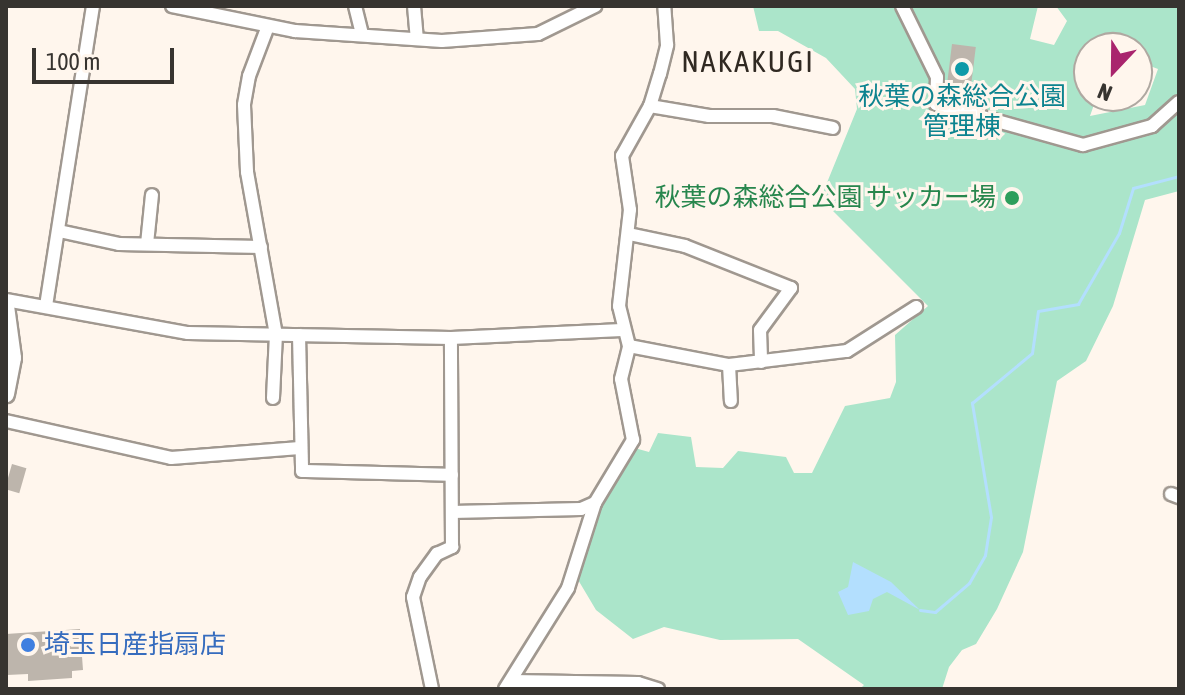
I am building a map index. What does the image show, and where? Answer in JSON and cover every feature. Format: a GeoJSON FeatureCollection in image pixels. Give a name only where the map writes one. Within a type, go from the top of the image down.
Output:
{"type":"FeatureCollection","features":[{"type":"Feature","properties":{"kind":"main road"},"geometry":{"type":"LineString","coordinates":[[6,306],[13,358],[6,394]]}},
{"type":"Feature","properties":{"kind":"street"},"geometry":{"type":"LineString","coordinates":[[46,306],[93,6]]}},
{"type":"Feature","properties":{"kind":"street"},"geometry":{"type":"LineString","coordinates":[[172,6],[268,26],[417,39],[526,36],[595,6]]}},
{"type":"Feature","properties":{"kind":"street"},"geometry":{"type":"LineString","coordinates":[[355,6],[362,34]]}},
{"type":"Feature","properties":{"kind":"street"},"geometry":{"type":"LineString","coordinates":[[414,6],[417,39]]}},
{"type":"Feature","properties":{"kind":"street"},"geometry":{"type":"LineString","coordinates":[[508,685],[568,588],[595,503],[633,440],[621,379],[629,346],[622,330],[618,282],[629,234],[622,156],[650,106],[667,45],[664,6]]}},
{"type":"Feature","properties":{"kind":"street"},"geometry":{"type":"LineString","coordinates":[[902,6],[937,77],[936,104],[1083,145],[1143,131],[1179,102]]}},
{"type":"Feature","properties":{"kind":"street"},"geometry":{"type":"LineString","coordinates":[[268,26],[249,76],[244,105],[247,172],[276,334],[273,398]]}},
{"type":"Feature","properties":{"kind":"street"},"geometry":{"type":"LineString","coordinates":[[650,106],[709,116],[773,116],[833,128]]}},
{"type":"Feature","properties":{"kind":"street"},"geometry":{"type":"LineString","coordinates":[[147,244],[152,195]]}},
{"type":"Feature","properties":{"kind":"street"},"geometry":{"type":"LineString","coordinates":[[59,231],[147,244],[261,247]]}},
{"type":"Feature","properties":{"kind":"street"},"geometry":{"type":"LineString","coordinates":[[629,234],[685,246],[791,288],[760,330],[761,362]]}},
{"type":"Feature","properties":{"kind":"street"},"geometry":{"type":"LineString","coordinates":[[6,300],[188,333],[451,338],[622,330]]}},
{"type":"Feature","properties":{"kind":"street"},"geometry":{"type":"LineString","coordinates":[[629,346],[729,365],[847,351],[916,307]]}},
{"type":"Feature","properties":{"kind":"street"},"geometry":{"type":"LineString","coordinates":[[299,335],[302,471],[452,475]]}},
{"type":"Feature","properties":{"kind":"street"},"geometry":{"type":"LineString","coordinates":[[432,689],[413,597],[420,577],[437,554],[452,547],[451,338]]}},
{"type":"Feature","properties":{"kind":"street"},"geometry":{"type":"LineString","coordinates":[[729,365],[731,401]]}},
{"type":"Feature","properties":{"kind":"street"},"geometry":{"type":"LineString","coordinates":[[6,421],[171,458],[300,448]]}},
{"type":"Feature","properties":{"kind":"street"},"geometry":{"type":"LineString","coordinates":[[452,512],[581,509],[595,503]]}},
{"type":"Feature","properties":{"kind":"street"},"geometry":{"type":"LineString","coordinates":[[508,685],[638,683],[658,689]]}},
{"type":"Feature","properties":{"kind":"green space"},"geometry":{"type":"Polygon","coordinates":[[[753,6],[1038,6],[1030,39],[1054,45],[1067,21],[1056,6],[1179,6],[1179,191],[1145,200],[1113,306],[1086,361],[1057,381],[1023,552],[997,609],[976,644],[962,650],[949,667],[942,689],[860,689],[864,685],[798,639],[720,640],[664,627],[633,639],[596,610],[574,573],[592,511],[631,447],[649,452],[658,433],[691,437],[696,467],[723,468],[738,451],[786,457],[794,473],[812,473],[845,406],[890,398],[896,382],[895,335],[928,306],[827,205],[824,190],[857,109],[855,89],[826,58],[778,31],[759,31],[753,6]]]}},
{"type":"Feature","properties":{"kind":"water"},"geometry":{"type":"Polygon","coordinates":[[[853,562],[891,582],[920,610],[887,592],[873,599],[869,611],[848,615],[838,592],[848,587],[853,562]]]}},
{"type":"Feature","properties":{"kind":"building","name":"秋葉の森総合公園 管理棟"},"geometry":{"type":"Polygon","coordinates":[[[952,44],[976,47],[970,93],[946,90],[952,44]]]}},
{"type":"Feature","properties":{"kind":"building"},"geometry":{"type":"Polygon","coordinates":[[[12,464],[26,468],[19,493],[6,489],[12,464]]]}},
{"type":"Feature","properties":{"kind":"building"},"geometry":{"type":"Polygon","coordinates":[[[80,629],[83,670],[72,671],[72,678],[28,681],[28,674],[7,675],[6,634],[80,629]]]}},
{"type":"Feature","properties":{"kind":"waterway"},"geometry":{"type":"LineString","coordinates":[[920,610],[935,612],[969,583],[985,555],[991,517],[972,403],[1032,353],[1038,311],[1078,304],[1119,233],[1133,188],[1179,176]]}},
{"type":"Feature","properties":{"kind":"place","name":"秋葉の森総合公園 管理棟"},"geometry":{"type":"Point","coordinates":[962,69]}},
{"type":"Feature","properties":{"kind":"place","name":"秋葉の森総合公園 サッカー場"},"geometry":{"type":"Point","coordinates":[1012,198]}},
{"type":"Feature","properties":{"kind":"place","name":"埼玉日産指扇店"},"geometry":{"type":"Point","coordinates":[28,645]}},
{"type":"Feature","properties":{"kind":"district","name":"NAKAKUGI"},"geometry":{"type":"Point","coordinates":[748,61]}}]}
